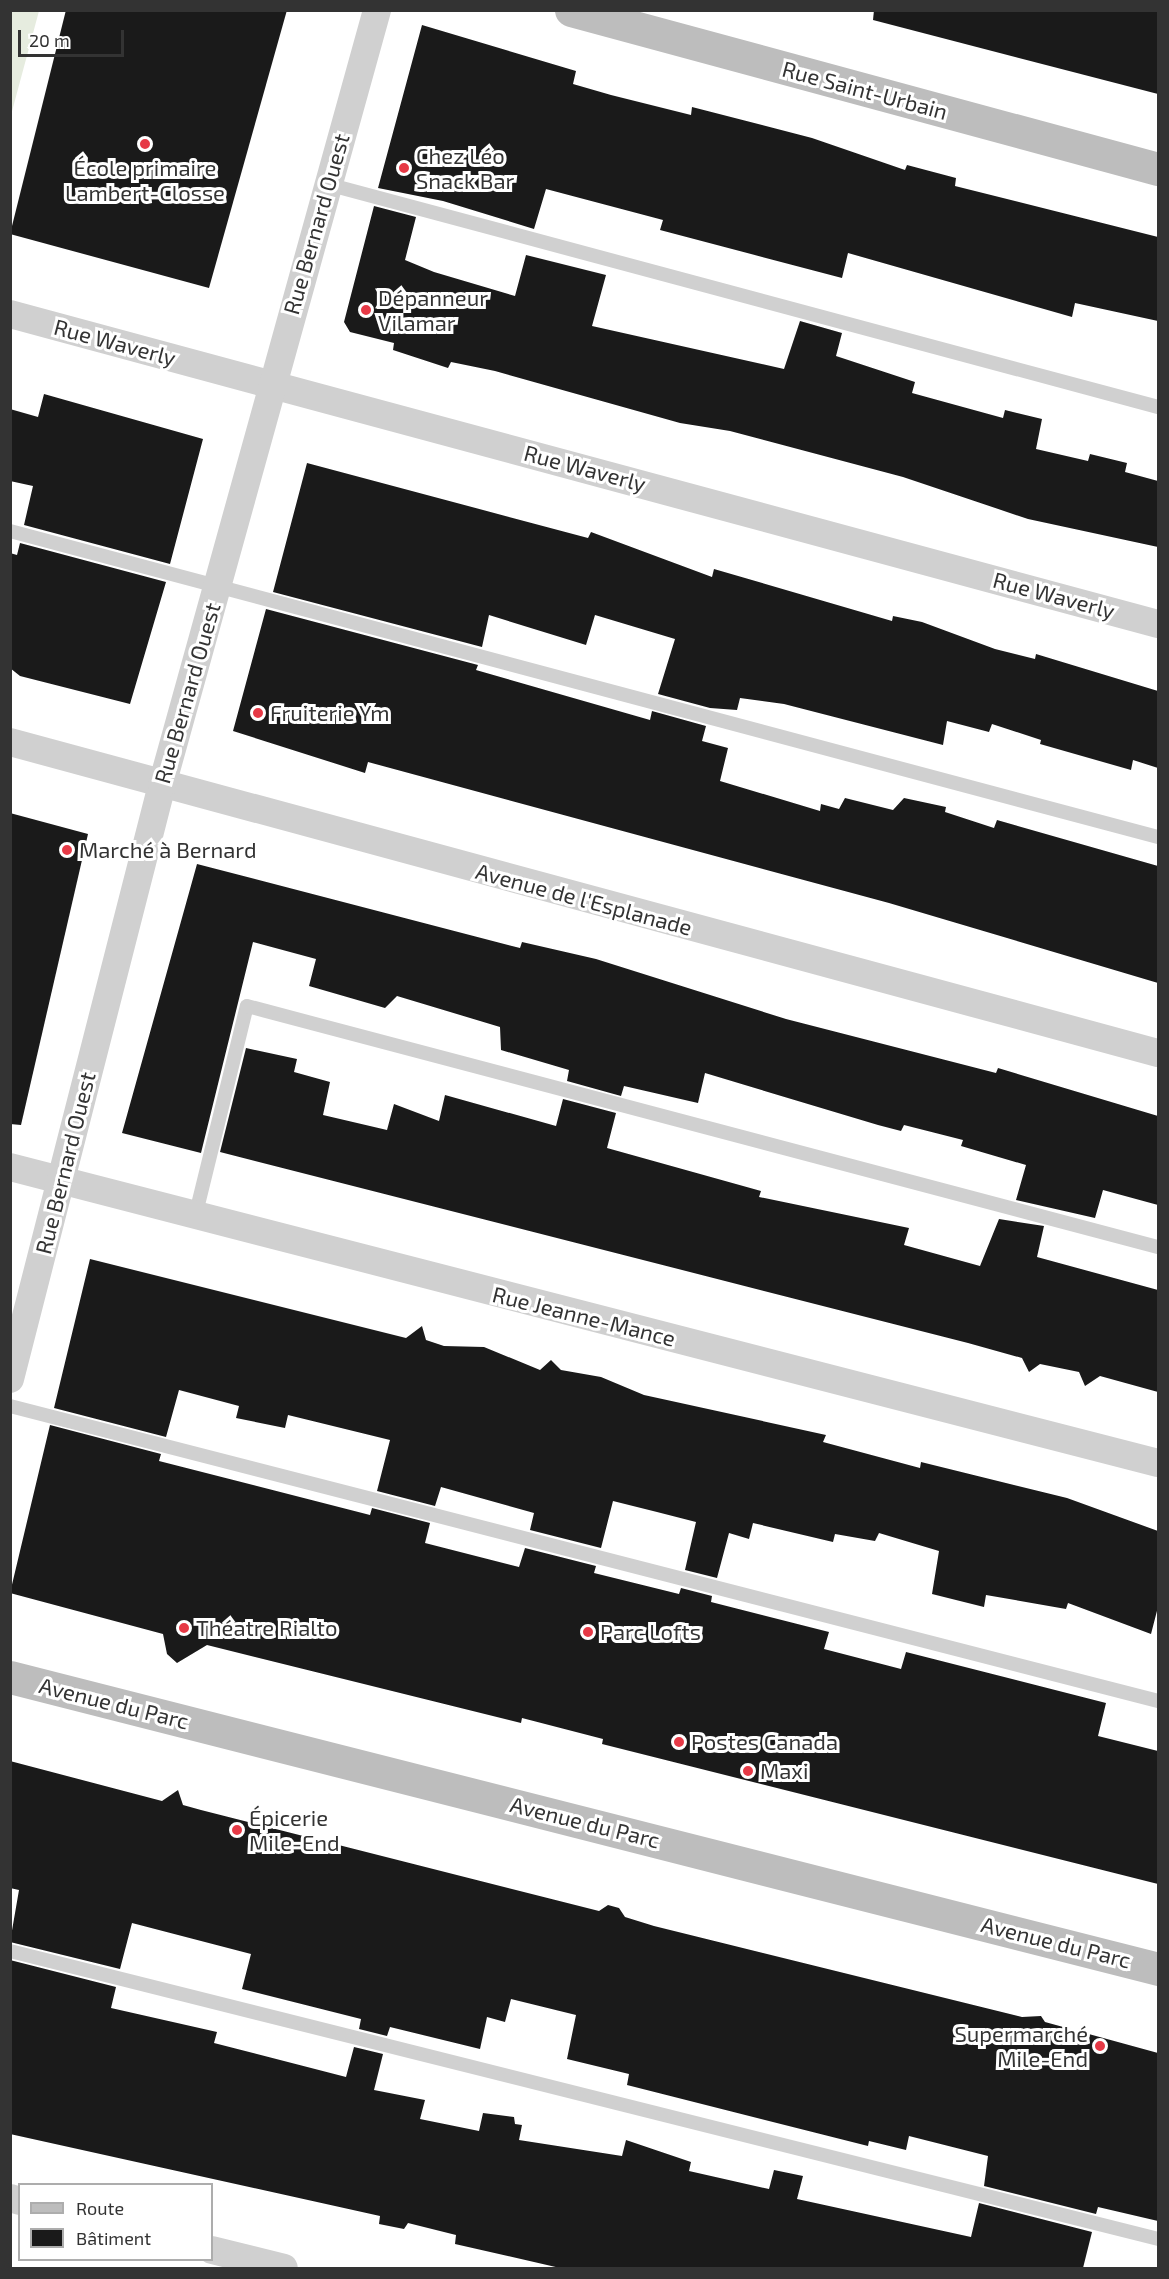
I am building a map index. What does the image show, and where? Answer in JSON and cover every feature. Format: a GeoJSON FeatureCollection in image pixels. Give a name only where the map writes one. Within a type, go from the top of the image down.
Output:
{"type":"FeatureCollection","features":[{"type":"Feature","properties":{"kind":"main road","name":"Rue Saint-Urbain"},"geometry":{"type":"LineString","coordinates":[[571,10],[1158,169]]}},
{"type":"Feature","properties":{"kind":"main road","name":"Avenue du Parc"},"geometry":{"type":"LineString","coordinates":[[10,1677],[1158,1969]]}},
{"type":"Feature","properties":{"kind":"street","name":"Rue Bernard Ouest"},"geometry":{"type":"LineString","coordinates":[[10,1379],[162,785],[377,10]]}},
{"type":"Feature","properties":{"kind":"street","name":"Rue Waverly"},"geometry":{"type":"LineString","coordinates":[[10,314],[1158,624]]}},
{"type":"Feature","properties":{"kind":"street","name":"Avenue de l'Esplanade"},"geometry":{"type":"LineString","coordinates":[[10,742],[1158,1053]]}},
{"type":"Feature","properties":{"kind":"street","name":"Rue Jeanne-Mance"},"geometry":{"type":"LineString","coordinates":[[10,1167],[195,1217],[1158,1463]]}},
{"type":"Feature","properties":{"kind":"street"},"geometry":{"type":"LineString","coordinates":[[213,2250],[284,2268]]}},
{"type":"Feature","properties":{"kind":"lane"},"geometry":{"type":"LineString","coordinates":[[327,184],[1158,407]]}},
{"type":"Feature","properties":{"kind":"lane"},"geometry":{"type":"LineString","coordinates":[[10,531],[1158,837]]}},
{"type":"Feature","properties":{"kind":"lane"},"geometry":{"type":"LineString","coordinates":[[195,1217],[247,1006],[1158,1247]]}},
{"type":"Feature","properties":{"kind":"lane"},"geometry":{"type":"LineString","coordinates":[[10,1406],[1158,1701]]}},
{"type":"Feature","properties":{"kind":"lane"},"geometry":{"type":"LineString","coordinates":[[10,1951],[1158,2240]]}},
{"type":"Feature","properties":{"kind":"shaded area"},"geometry":{"type":"Polygon","coordinates":[[[10,11],[39,11],[11,115],[10,11]]]}},
{"type":"Feature","properties":{"kind":"building","name":"École primaire Lambert-Closse"},"geometry":{"type":"Polygon","coordinates":[[[66,10],[287,10],[209,288],[10,234],[66,10]]]}},
{"type":"Feature","properties":{"kind":"building"},"geometry":{"type":"Polygon","coordinates":[[[874,10],[1158,10],[1158,94],[873,20],[874,10]]]}},
{"type":"Feature","properties":{"kind":"building"},"geometry":{"type":"Polygon","coordinates":[[[422,25],[576,71],[573,84],[611,95],[691,115],[692,107],[812,138],[905,170],[907,165],[956,178],[955,186],[1158,237],[1158,321],[1075,303],[1072,317],[848,253],[842,278],[660,230],[663,220],[546,189],[534,229],[443,201],[378,188],[422,25]]]}},
{"type":"Feature","properties":{"kind":"building"},"geometry":{"type":"Polygon","coordinates":[[[374,206],[416,217],[405,260],[434,272],[515,296],[526,255],[606,275],[592,326],[784,369],[800,321],[842,333],[836,356],[915,382],[912,393],[1003,418],[1005,410],[1042,419],[1036,449],[1088,461],[1090,454],[1127,463],[1125,472],[1158,481],[1158,547],[1028,519],[903,477],[730,431],[680,423],[495,371],[451,362],[448,368],[393,350],[394,343],[350,332],[344,322],[374,206]]]}},
{"type":"Feature","properties":{"kind":"building"},"geometry":{"type":"Polygon","coordinates":[[[44,394],[203,439],[170,564],[24,525],[33,486],[10,481],[10,409],[38,417],[44,394]]]}},
{"type":"Feature","properties":{"kind":"building"},"geometry":{"type":"Polygon","coordinates":[[[307,463],[588,538],[591,532],[712,577],[714,569],[892,621],[893,616],[922,622],[995,649],[1035,659],[1036,654],[1158,691],[1158,768],[1133,760],[1131,770],[1040,744],[1041,740],[992,724],[989,732],[947,721],[943,745],[784,704],[740,698],[737,710],[710,708],[658,694],[675,639],[595,615],[586,645],[489,615],[482,647],[273,592],[307,463]]]}},
{"type":"Feature","properties":{"kind":"building"},"geometry":{"type":"Polygon","coordinates":[[[20,543],[166,582],[130,704],[20,676],[10,668],[10,553],[17,555],[20,543]]]}},
{"type":"Feature","properties":{"kind":"building"},"geometry":{"type":"Polygon","coordinates":[[[266,609],[478,665],[476,670],[650,720],[652,711],[706,726],[702,741],[728,748],[720,781],[820,811],[821,804],[839,809],[845,798],[893,810],[904,798],[946,807],[945,812],[994,828],[997,820],[1158,866],[1158,983],[889,903],[368,762],[365,773],[233,731],[266,609]]]}},
{"type":"Feature","properties":{"kind":"building"},"geometry":{"type":"Polygon","coordinates":[[[10,813],[88,834],[21,1125],[10,1124],[10,813]]]}},
{"type":"Feature","properties":{"kind":"building"},"geometry":{"type":"Polygon","coordinates":[[[197,864],[520,948],[522,942],[596,959],[786,1019],[996,1073],[998,1068],[1158,1116],[1158,1205],[1103,1190],[1095,1218],[1016,1200],[1026,1165],[961,1146],[963,1140],[904,1125],[901,1131],[705,1073],[698,1103],[624,1086],[621,1096],[567,1081],[569,1070],[501,1050],[500,1027],[397,996],[385,1008],[309,986],[316,959],[253,942],[201,1153],[122,1133],[197,864]]]}},
{"type":"Feature","properties":{"kind":"building"},"geometry":{"type":"Polygon","coordinates":[[[246,1048],[297,1059],[294,1072],[330,1082],[323,1115],[387,1130],[394,1104],[439,1121],[445,1095],[556,1126],[563,1099],[616,1113],[607,1148],[761,1191],[759,1197],[909,1228],[904,1245],[980,1266],[999,1219],[1044,1226],[1037,1257],[1158,1290],[1158,1392],[1100,1376],[1085,1386],[1079,1372],[1040,1364],[1029,1372],[1022,1358],[968,1343],[220,1152],[246,1048]]]}},
{"type":"Feature","properties":{"kind":"building"},"geometry":{"type":"Polygon","coordinates":[[[90,1259],[406,1338],[422,1326],[426,1340],[444,1346],[484,1347],[540,1370],[551,1360],[561,1370],[601,1377],[644,1395],[826,1435],[823,1442],[920,1468],[921,1462],[1067,1498],[1158,1531],[1158,1607],[1151,1634],[1068,1603],[1066,1609],[986,1595],[984,1607],[932,1594],[939,1551],[879,1533],[875,1541],[835,1534],[833,1542],[753,1523],[749,1539],[729,1533],[717,1578],[685,1570],[696,1522],[657,1512],[613,1501],[601,1548],[530,1530],[534,1513],[441,1487],[435,1506],[377,1491],[390,1440],[288,1415],[285,1428],[236,1418],[239,1406],[179,1390],[166,1437],[54,1408],[90,1259]]]}},
{"type":"Feature","properties":{"kind":"building"},"geometry":{"type":"Polygon","coordinates":[[[50,1425],[161,1454],[159,1461],[370,1515],[372,1508],[430,1523],[425,1543],[519,1567],[525,1548],[596,1566],[594,1573],[679,1594],[681,1588],[712,1596],[711,1602],[829,1632],[824,1649],[901,1669],[906,1652],[1106,1703],[1098,1736],[1158,1751],[1158,1884],[602,1744],[603,1739],[522,1718],[521,1723],[207,1645],[177,1663],[167,1654],[163,1634],[10,1593],[50,1425]]]}},
{"type":"Feature","properties":{"kind":"building"},"geometry":{"type":"Polygon","coordinates":[[[10,1761],[162,1801],[178,1790],[183,1805],[201,1810],[599,1911],[608,1905],[619,1908],[625,1917],[654,1926],[1022,2017],[1041,2016],[1045,2022],[1158,2053],[1158,2221],[1098,2207],[1096,2214],[984,2186],[988,2156],[909,2136],[906,2150],[869,2141],[868,2146],[627,2085],[629,2074],[567,2059],[576,2015],[511,1999],[505,2022],[487,2017],[480,2049],[390,2027],[387,2036],[359,2029],[361,2019],[242,1989],[251,1954],[132,1923],[120,1969],[10,1942],[19,1890],[10,1888],[10,1761]]]}},
{"type":"Feature","properties":{"kind":"building"},"geometry":{"type":"Polygon","coordinates":[[[10,1960],[116,1987],[111,2008],[217,2032],[214,2043],[346,2077],[354,2047],[383,2054],[374,2090],[425,2100],[420,2119],[479,2131],[483,2113],[514,2117],[515,2124],[522,2125],[519,2140],[622,2156],[626,2140],[691,2162],[689,2171],[769,2189],[774,2170],[803,2176],[797,2199],[971,2237],[979,2203],[1092,2232],[1083,2268],[560,2268],[455,2244],[456,2235],[408,2223],[404,2229],[379,2224],[380,2216],[10,2134],[10,1960]]]}},
{"type":"Feature","properties":{"kind":"place","name":"École primaire Lambert-Closse"},"geometry":{"type":"Point","coordinates":[145,144]}},
{"type":"Feature","properties":{"kind":"place","name":"Chez Léo Snack Bar"},"geometry":{"type":"Point","coordinates":[404,168]}},
{"type":"Feature","properties":{"kind":"place","name":"Dépanneur Vilamar"},"geometry":{"type":"Point","coordinates":[366,310]}},
{"type":"Feature","properties":{"kind":"place","name":"Fruiterie Ym"},"geometry":{"type":"Point","coordinates":[258,713]}},
{"type":"Feature","properties":{"kind":"place","name":"Marché à Bernard"},"geometry":{"type":"Point","coordinates":[67,850]}},
{"type":"Feature","properties":{"kind":"place","name":"Théatre Rialto"},"geometry":{"type":"Point","coordinates":[184,1628]}},
{"type":"Feature","properties":{"kind":"place","name":"Parc Lofts"},"geometry":{"type":"Point","coordinates":[588,1632]}},
{"type":"Feature","properties":{"kind":"place","name":"Postes Canada"},"geometry":{"type":"Point","coordinates":[679,1742]}},
{"type":"Feature","properties":{"kind":"place","name":"Maxi"},"geometry":{"type":"Point","coordinates":[748,1771]}},
{"type":"Feature","properties":{"kind":"place","name":"Épicerie Mile-End"},"geometry":{"type":"Point","coordinates":[237,1830]}},
{"type":"Feature","properties":{"kind":"place","name":"Supermarché Mile-End"},"geometry":{"type":"Point","coordinates":[1100,2046]}}]}
